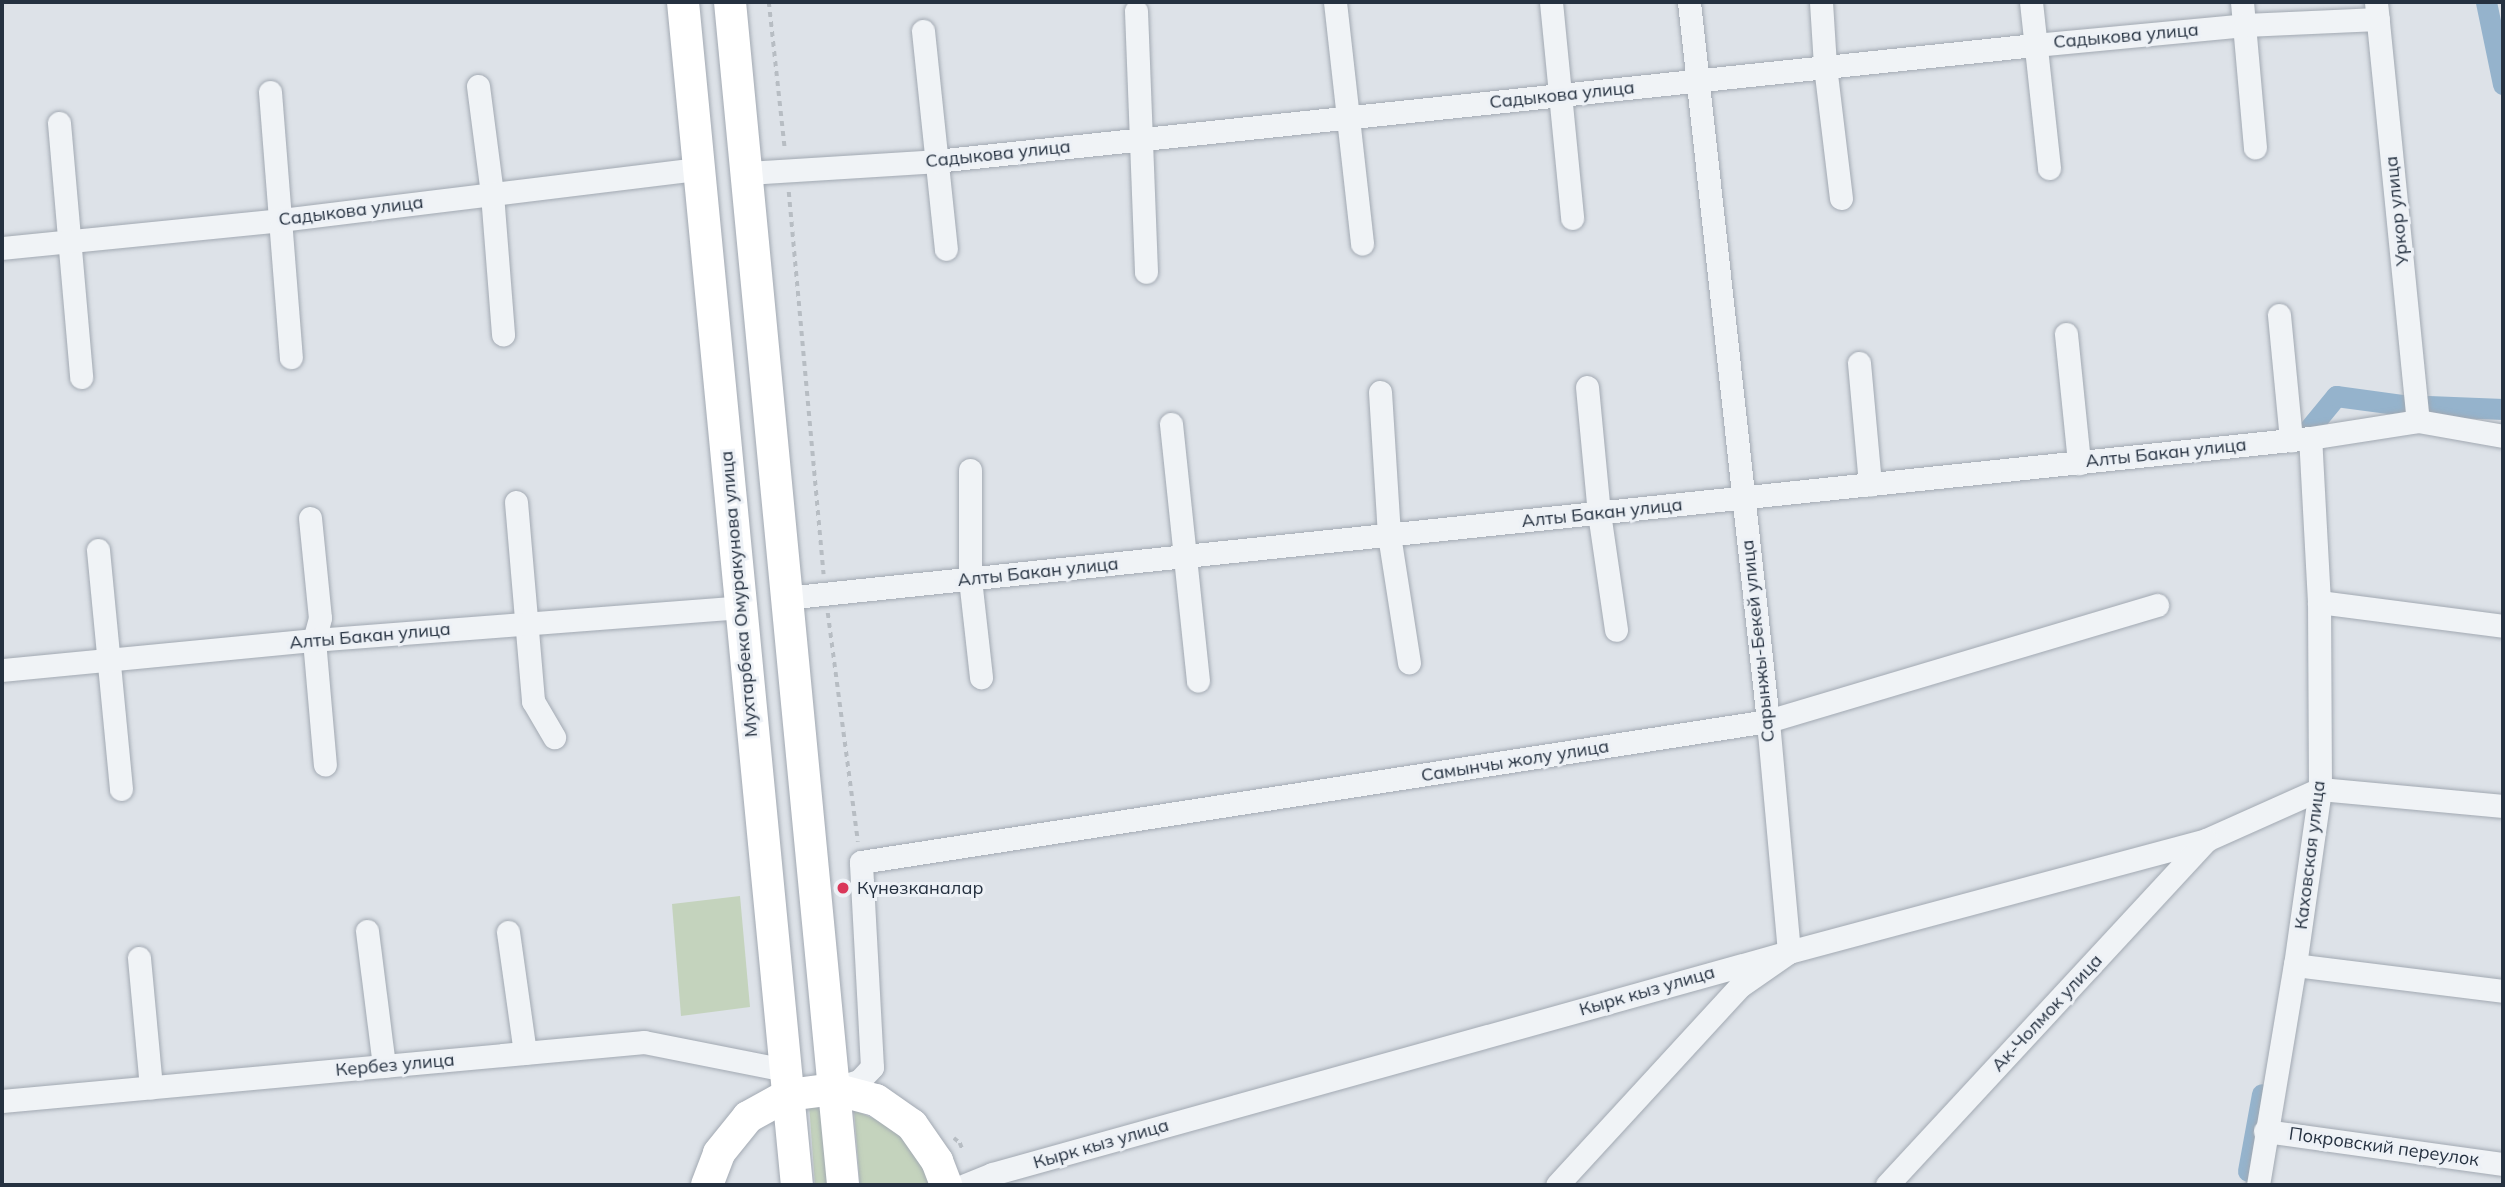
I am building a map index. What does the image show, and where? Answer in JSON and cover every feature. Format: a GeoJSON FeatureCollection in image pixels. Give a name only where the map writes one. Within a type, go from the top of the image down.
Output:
{"type":"FeatureCollection","features":[{"type":"Feature","properties":{"kind":"main road","name":"Мухтарбека Омуракунова улица"},"geometry":{"type":"LineString","coordinates":[[683,2],[797,1185]]}},
{"type":"Feature","properties":{"kind":"main road"},"geometry":{"type":"LineString","coordinates":[[730,2],[843,1185]]}},
{"type":"Feature","properties":{"kind":"main road"},"geometry":{"type":"LineString","coordinates":[[707,1185],[719,1153],[732,1134],[767,1104],[787,1082],[856,1093],[896,1111],[927,1142],[954,1178]]}},
{"type":"Feature","properties":{"kind":"street"},"geometry":{"type":"LineString","coordinates":[[1335,2],[1363,243]]}},
{"type":"Feature","properties":{"kind":"street"},"geometry":{"type":"LineString","coordinates":[[1551,2],[1572,218]]}},
{"type":"Feature","properties":{"kind":"street","name":"Сарынжы-Бекей улица"},"geometry":{"type":"LineString","coordinates":[[1689,2],[1768,721],[1789,952]]}},
{"type":"Feature","properties":{"kind":"street"},"geometry":{"type":"LineString","coordinates":[[1821,2],[1825,66],[1840,198]]}},
{"type":"Feature","properties":{"kind":"street"},"geometry":{"type":"LineString","coordinates":[[2031,2],[2049,168]]}},
{"type":"Feature","properties":{"kind":"street"},"geometry":{"type":"LineString","coordinates":[[2242,2],[2255,147]]}},
{"type":"Feature","properties":{"kind":"street","name":"Садыкова улица"},"geometry":{"type":"LineString","coordinates":[[747,173],[936,161],[1560,96],[1698,79],[2377,10]]}},
{"type":"Feature","properties":{"kind":"street","name":"Уркор улица"},"geometry":{"type":"LineString","coordinates":[[2377,10],[2418,421]]}},
{"type":"Feature","properties":{"kind":"street"},"geometry":{"type":"LineString","coordinates":[[1136,11],[1146,272]]}},
{"type":"Feature","properties":{"kind":"street"},"geometry":{"type":"LineString","coordinates":[[923,31],[946,249]]}},
{"type":"Feature","properties":{"kind":"street"},"geometry":{"type":"LineString","coordinates":[[478,86],[492,194],[503,335]]}},
{"type":"Feature","properties":{"kind":"street"},"geometry":{"type":"LineString","coordinates":[[270,92],[291,357]]}},
{"type":"Feature","properties":{"kind":"street"},"geometry":{"type":"LineString","coordinates":[[59,123],[80,377]]}},
{"type":"Feature","properties":{"kind":"street","name":"Садыкова улица"},"geometry":{"type":"LineString","coordinates":[[2,248],[281,220],[699,169]]}},
{"type":"Feature","properties":{"kind":"street","name":"Каховская улица"},"geometry":{"type":"LineString","coordinates":[[2258,1185],[2295,965],[2320,789],[2319,602],[2300,439],[2279,315]]}},
{"type":"Feature","properties":{"kind":"street"},"geometry":{"type":"LineString","coordinates":[[2066,334],[2079,463]]}},
{"type":"Feature","properties":{"kind":"street"},"geometry":{"type":"LineString","coordinates":[[1859,363],[1870,485]]}},
{"type":"Feature","properties":{"kind":"street"},"geometry":{"type":"LineString","coordinates":[[1587,387],[1599,513],[1616,630]]}},
{"type":"Feature","properties":{"kind":"street"},"geometry":{"type":"LineString","coordinates":[[1380,392],[1389,535],[1409,662]]}},
{"type":"Feature","properties":{"kind":"street","name":"Алты Бакан улица"},"geometry":{"type":"LineString","coordinates":[[785,598],[2079,463],[2300,439],[2418,421],[2503,436]]}},
{"type":"Feature","properties":{"kind":"street"},"geometry":{"type":"LineString","coordinates":[[1171,424],[1198,681]]}},
{"type":"Feature","properties":{"kind":"street"},"geometry":{"type":"LineString","coordinates":[[970,470],[970,579],[981,677]]}},
{"type":"Feature","properties":{"kind":"street"},"geometry":{"type":"LineString","coordinates":[[516,502],[533,701],[554,737]]}},
{"type":"Feature","properties":{"kind":"street"},"geometry":{"type":"LineString","coordinates":[[310,518],[320,618],[314,640],[326,765]]}},
{"type":"Feature","properties":{"kind":"street"},"geometry":{"type":"LineString","coordinates":[[99,551],[121,789]]}},
{"type":"Feature","properties":{"kind":"street"},"geometry":{"type":"LineString","coordinates":[[2319,602],[2503,626]]}},
{"type":"Feature","properties":{"kind":"street","name":"Самынчы жолу улица"},"geometry":{"type":"LineString","coordinates":[[861,862],[1768,721],[2157,605]]}},
{"type":"Feature","properties":{"kind":"street","name":"Алты Бакан улица"},"geometry":{"type":"LineString","coordinates":[[2,670],[314,640],[740,607]]}},
{"type":"Feature","properties":{"kind":"street"},"geometry":{"type":"LineString","coordinates":[[2320,789],[2503,806]]}},
{"type":"Feature","properties":{"kind":"street","name":"Кырк кыз улица"},"geometry":{"type":"LineString","coordinates":[[954,1178],[2206,840],[2320,789]]}},
{"type":"Feature","properties":{"kind":"street","name":"Ак-Чолмок улица"},"geometry":{"type":"LineString","coordinates":[[1887,1185],[2206,840]]}},
{"type":"Feature","properties":{"kind":"street"},"geometry":{"type":"LineString","coordinates":[[834,1089],[859,1081],[872,1067],[861,862]]}},
{"type":"Feature","properties":{"kind":"street"},"geometry":{"type":"LineString","coordinates":[[367,931],[384,1066]]}},
{"type":"Feature","properties":{"kind":"street"},"geometry":{"type":"LineString","coordinates":[[508,932],[524,1053]]}},
{"type":"Feature","properties":{"kind":"street"},"geometry":{"type":"LineString","coordinates":[[1557,1185],[1740,986],[1789,952]]}},
{"type":"Feature","properties":{"kind":"street"},"geometry":{"type":"LineString","coordinates":[[139,958],[151,1087]]}},
{"type":"Feature","properties":{"kind":"street"},"geometry":{"type":"LineString","coordinates":[[2295,965],[2503,991]]}},
{"type":"Feature","properties":{"kind":"street","name":"Кербез улица"},"geometry":{"type":"LineString","coordinates":[[2,1101],[644,1042],[787,1082]]}},
{"type":"Feature","properties":{"kind":"street","name":"Покровский переулок"},"geometry":{"type":"LineString","coordinates":[[2265,1131],[2503,1164]]}},
{"type":"Feature","properties":{"kind":"path"},"geometry":{"type":"LineString","coordinates":[[769,2],[788,171],[826,594],[861,862]]}},
{"type":"Feature","properties":{"kind":"green space"},"geometry":{"type":"Polygon","coordinates":[[[740,896],[750,1007],[681,1016],[672,904],[740,896]]]}},
{"type":"Feature","properties":{"kind":"green space"},"geometry":{"type":"Polygon","coordinates":[[[809,1104],[824,1104],[834,1185],[815,1185],[809,1104]]]}},
{"type":"Feature","properties":{"kind":"green space"},"geometry":{"type":"Polygon","coordinates":[[[854,1110],[884,1123],[908,1144],[925,1172],[929,1185],[860,1185],[854,1110]]]}},
{"type":"Feature","properties":{"kind":"waterway"},"geometry":{"type":"LineString","coordinates":[[2486,2],[2503,84]]}},
{"type":"Feature","properties":{"kind":"waterway"},"geometry":{"type":"LineString","coordinates":[[2305,434],[2336,396],[2403,405]]}},
{"type":"Feature","properties":{"kind":"waterway"},"geometry":{"type":"LineString","coordinates":[[2428,406],[2503,409]]}},
{"type":"Feature","properties":{"kind":"waterway"},"geometry":{"type":"LineString","coordinates":[[2248,1171],[2262,1094]]}},
{"type":"Feature","properties":{"kind":"place","name":"Күнөзканалар"},"geometry":{"type":"Point","coordinates":[843,888]}}]}
